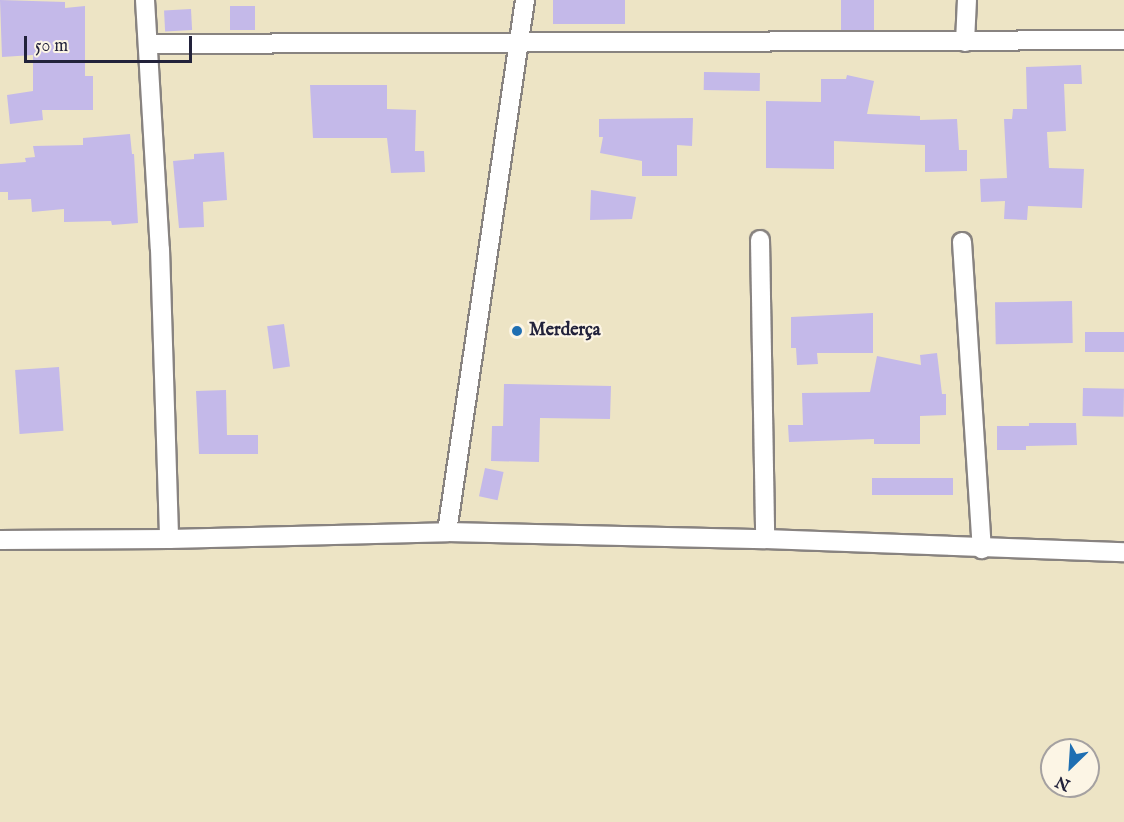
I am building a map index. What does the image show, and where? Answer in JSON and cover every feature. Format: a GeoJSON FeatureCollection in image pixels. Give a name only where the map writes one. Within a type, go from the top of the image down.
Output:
{"type":"FeatureCollection","features":[{"type":"Feature","properties":{"kind":"street"},"geometry":{"type":"LineString","coordinates":[[145,0],[160,249],[169,539]]}},
{"type":"Feature","properties":{"kind":"street"},"geometry":{"type":"LineString","coordinates":[[447,532],[525,0]]}},
{"type":"Feature","properties":{"kind":"street"},"geometry":{"type":"LineString","coordinates":[[965,42],[967,0]]}},
{"type":"Feature","properties":{"kind":"street"},"geometry":{"type":"LineString","coordinates":[[148,44],[1124,40]]}},
{"type":"Feature","properties":{"kind":"street"},"geometry":{"type":"LineString","coordinates":[[760,240],[765,539]]}},
{"type":"Feature","properties":{"kind":"street"},"geometry":{"type":"LineString","coordinates":[[962,242],[982,549]]}},
{"type":"Feature","properties":{"kind":"street"},"geometry":{"type":"LineString","coordinates":[[0,540],[169,539],[447,532],[765,539],[982,549],[1124,552]]}},
{"type":"Feature","properties":{"kind":"building"},"geometry":{"type":"Polygon","coordinates":[[[0,0],[65,2],[65,8],[85,6],[85,76],[93,76],[93,110],[42,110],[43,120],[10,124],[7,95],[33,91],[33,55],[2,57],[0,0]]]}},
{"type":"Feature","properties":{"kind":"building"},"geometry":{"type":"Polygon","coordinates":[[[553,0],[625,0],[625,24],[553,24],[553,0]]]}},
{"type":"Feature","properties":{"kind":"building"},"geometry":{"type":"Polygon","coordinates":[[[841,0],[874,0],[874,30],[841,30],[841,0]]]}},
{"type":"Feature","properties":{"kind":"building"},"geometry":{"type":"Polygon","coordinates":[[[230,6],[255,6],[255,30],[230,30],[230,6]]]}},
{"type":"Feature","properties":{"kind":"building"},"geometry":{"type":"Polygon","coordinates":[[[191,9],[192,30],[165,31],[164,10],[191,9]]]}},
{"type":"Feature","properties":{"kind":"building"},"geometry":{"type":"Polygon","coordinates":[[[1081,65],[1082,84],[1064,84],[1066,131],[1047,132],[1049,168],[1084,169],[1082,208],[1028,206],[1027,220],[1004,219],[1005,201],[981,202],[980,179],[1007,178],[1004,119],[1012,119],[1013,109],[1027,109],[1026,67],[1081,65]]]}},
{"type":"Feature","properties":{"kind":"building"},"geometry":{"type":"Polygon","coordinates":[[[704,72],[760,73],[760,91],[704,90],[704,72]]]}},
{"type":"Feature","properties":{"kind":"building"},"geometry":{"type":"Polygon","coordinates":[[[847,75],[874,81],[867,114],[920,116],[920,120],[957,119],[959,150],[967,150],[967,171],[925,172],[925,145],[834,141],[834,169],[766,168],[766,101],[821,102],[821,79],[846,79],[847,75]]]}},
{"type":"Feature","properties":{"kind":"building"},"geometry":{"type":"Polygon","coordinates":[[[310,85],[387,85],[387,109],[416,110],[415,151],[424,151],[425,172],[391,173],[387,138],[313,138],[310,85]]]}},
{"type":"Feature","properties":{"kind":"building"},"geometry":{"type":"Polygon","coordinates":[[[693,118],[692,146],[677,145],[677,176],[642,176],[642,161],[600,153],[603,137],[599,137],[599,119],[693,118]]]}},
{"type":"Feature","properties":{"kind":"building"},"geometry":{"type":"Polygon","coordinates":[[[130,134],[132,154],[134,154],[138,223],[112,225],[111,221],[64,222],[64,209],[32,212],[31,199],[8,200],[8,192],[0,192],[0,164],[26,162],[25,158],[35,157],[33,146],[83,145],[83,138],[130,134]]]}},
{"type":"Feature","properties":{"kind":"building"},"geometry":{"type":"Polygon","coordinates":[[[224,152],[227,200],[203,202],[204,227],[179,228],[173,161],[194,159],[194,154],[224,152]]]}},
{"type":"Feature","properties":{"kind":"building"},"geometry":{"type":"Polygon","coordinates":[[[591,190],[636,197],[632,219],[590,220],[591,190]]]}},
{"type":"Feature","properties":{"kind":"building"},"geometry":{"type":"Polygon","coordinates":[[[1072,301],[1073,343],[996,344],[995,302],[1072,301]]]}},
{"type":"Feature","properties":{"kind":"building"},"geometry":{"type":"Polygon","coordinates":[[[873,313],[873,353],[817,353],[818,364],[797,365],[796,348],[791,348],[791,317],[873,313]]]}},
{"type":"Feature","properties":{"kind":"building"},"geometry":{"type":"Polygon","coordinates":[[[284,324],[290,367],[273,369],[267,326],[284,324]]]}},
{"type":"Feature","properties":{"kind":"building"},"geometry":{"type":"Polygon","coordinates":[[[1085,332],[1124,332],[1124,352],[1085,352],[1085,332]]]}},
{"type":"Feature","properties":{"kind":"building"},"geometry":{"type":"Polygon","coordinates":[[[937,353],[942,394],[946,394],[946,415],[920,416],[920,444],[874,444],[874,439],[789,442],[788,425],[803,425],[802,393],[870,392],[877,356],[921,365],[920,355],[937,353]]]}},
{"type":"Feature","properties":{"kind":"building"},"geometry":{"type":"Polygon","coordinates":[[[59,367],[63,431],[20,434],[15,370],[59,367]]]}},
{"type":"Feature","properties":{"kind":"building"},"geometry":{"type":"Polygon","coordinates":[[[504,384],[611,386],[610,419],[540,418],[539,462],[491,461],[492,426],[503,426],[504,384]]]}},
{"type":"Feature","properties":{"kind":"building"},"geometry":{"type":"Polygon","coordinates":[[[1083,388],[1124,389],[1124,417],[1083,416],[1083,388]]]}},
{"type":"Feature","properties":{"kind":"building"},"geometry":{"type":"Polygon","coordinates":[[[226,390],[227,435],[258,435],[258,454],[199,454],[196,391],[226,390]]]}},
{"type":"Feature","properties":{"kind":"building"},"geometry":{"type":"Polygon","coordinates":[[[1029,423],[1076,423],[1077,445],[1026,446],[1026,450],[997,450],[997,426],[1029,426],[1029,423]]]}},
{"type":"Feature","properties":{"kind":"building"},"geometry":{"type":"Polygon","coordinates":[[[485,468],[504,472],[498,500],[479,496],[485,468]]]}},
{"type":"Feature","properties":{"kind":"building"},"geometry":{"type":"Polygon","coordinates":[[[872,478],[953,478],[953,495],[872,495],[872,478]]]}},
{"type":"Feature","properties":{"kind":"place","name":"Merderça"},"geometry":{"type":"Point","coordinates":[517,331]}}]}
